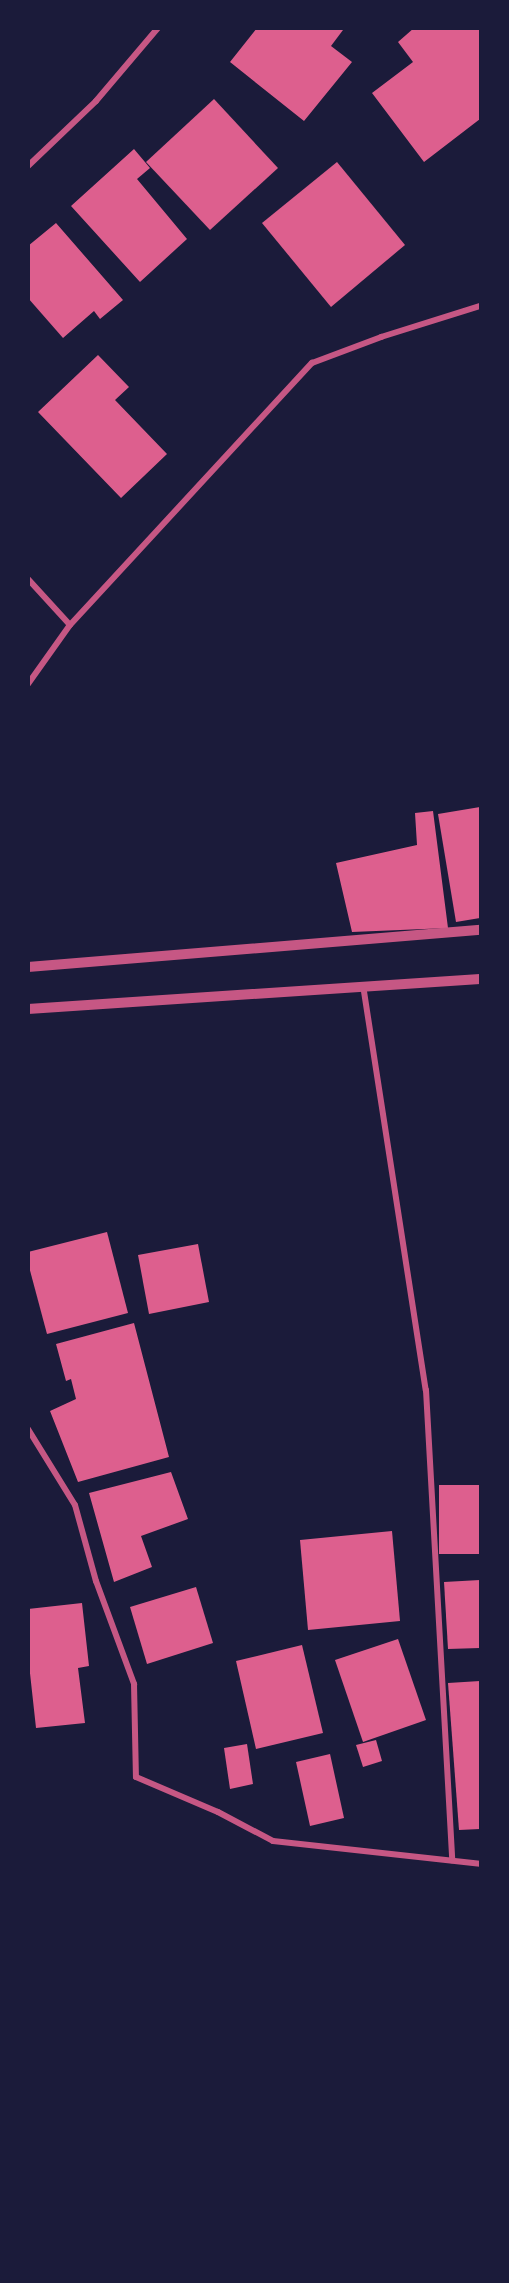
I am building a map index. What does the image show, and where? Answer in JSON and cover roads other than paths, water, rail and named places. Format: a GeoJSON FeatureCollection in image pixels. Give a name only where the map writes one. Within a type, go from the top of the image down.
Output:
{"type":"FeatureCollection","features":[{"type":"Feature","properties":{"kind":"street"},"geometry":{"type":"LineString","coordinates":[[28,166],[96,101],[159,28]]}},
{"type":"Feature","properties":{"kind":"street"},"geometry":{"type":"LineString","coordinates":[[28,684],[70,626],[312,363],[381,337],[480,306]]}},
{"type":"Feature","properties":{"kind":"street"},"geometry":{"type":"LineString","coordinates":[[28,579],[70,626]]}},
{"type":"Feature","properties":{"kind":"street"},"geometry":{"type":"LineString","coordinates":[[28,967],[480,930]]}},
{"type":"Feature","properties":{"kind":"street"},"geometry":{"type":"LineString","coordinates":[[28,1009],[480,979]]}},
{"type":"Feature","properties":{"kind":"street"},"geometry":{"type":"LineString","coordinates":[[363,985],[426,1390],[452,1860]]}},
{"type":"Feature","properties":{"kind":"street"},"geometry":{"type":"LineString","coordinates":[[28,1429],[75,1505],[96,1581],[134,1684],[136,1777],[218,1812],[273,1841],[480,1863]]}}]}
